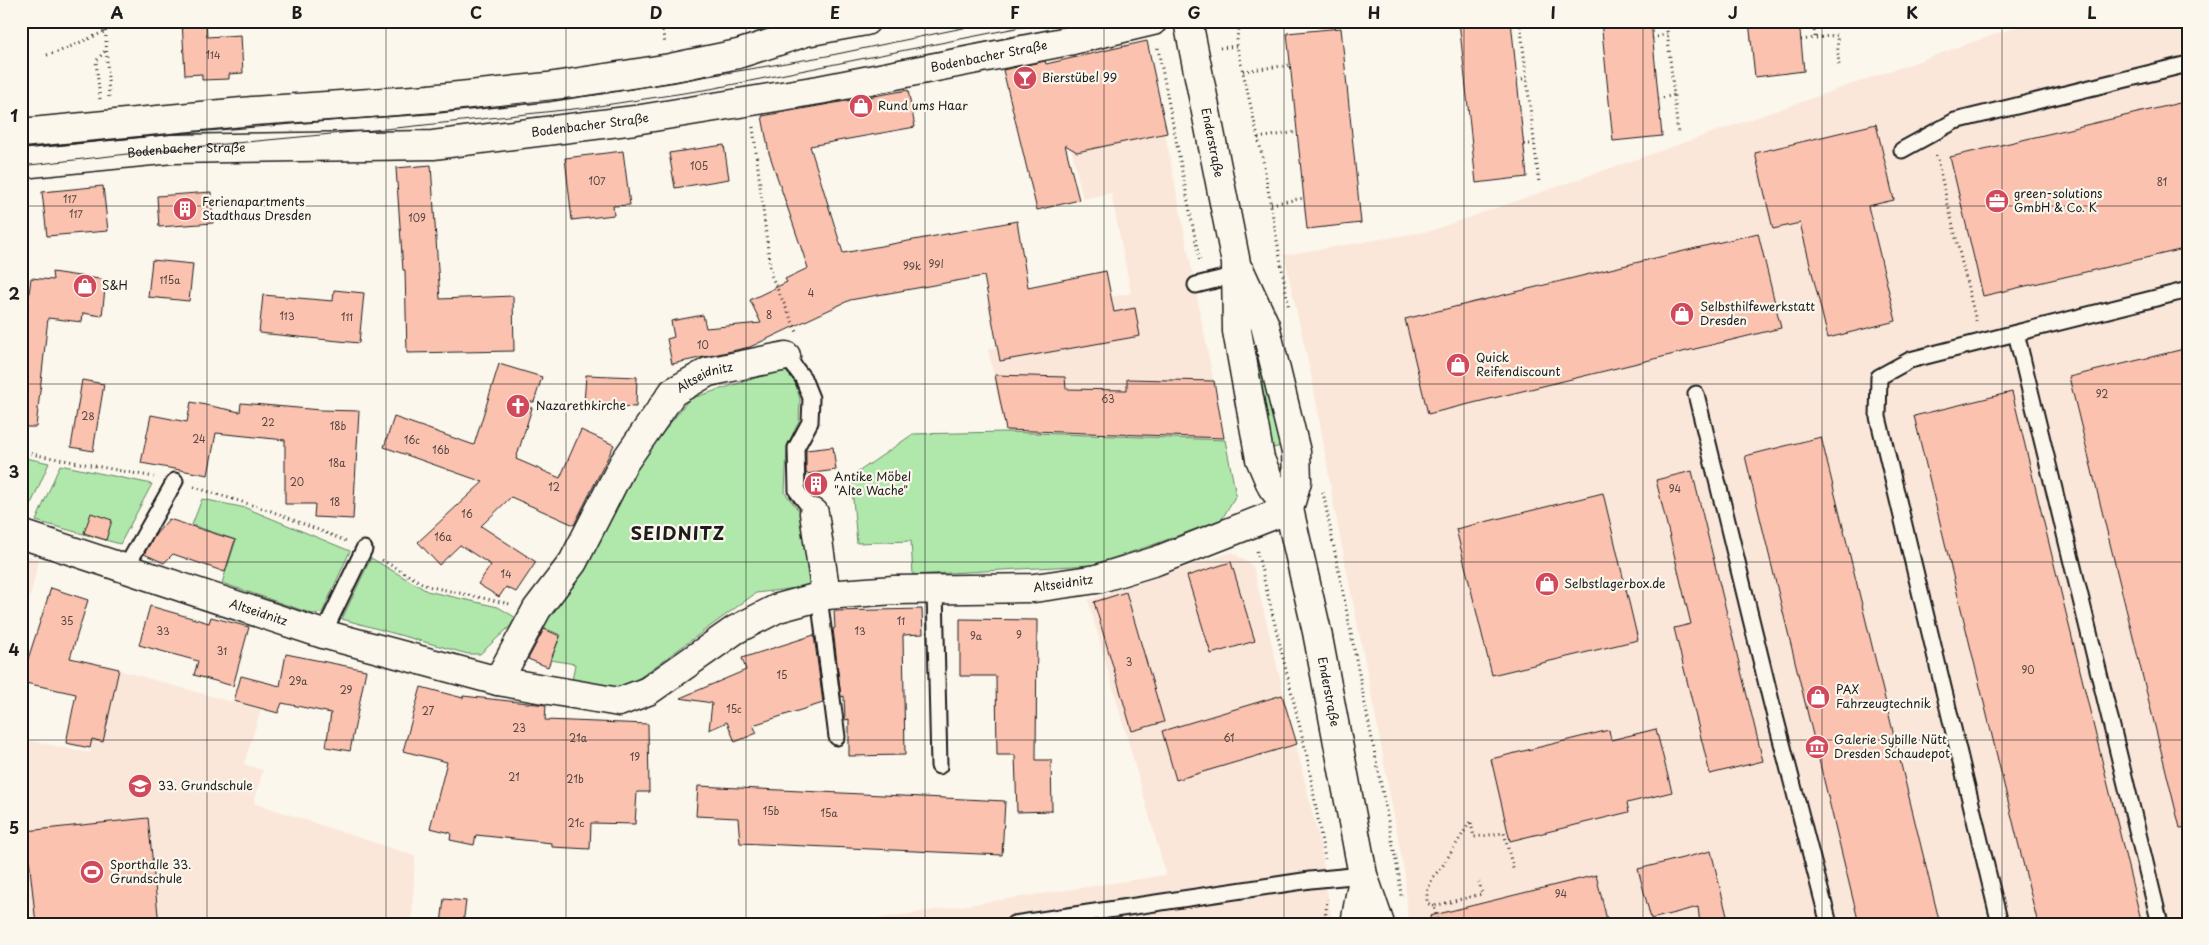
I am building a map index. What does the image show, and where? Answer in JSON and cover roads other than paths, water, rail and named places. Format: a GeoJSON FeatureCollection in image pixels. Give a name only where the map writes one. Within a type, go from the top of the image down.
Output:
{"type":"FeatureCollection","features":[{"type":"Feature","properties":{"kind":"street"},"geometry":{"type":"LineString","coordinates":[[21,133],[253,111],[428,99],[548,87],[670,68],[738,54],[806,32],[866,21]]}},
{"type":"Feature","properties":{"kind":"street","name":"Bodenbacher Straße"},"geometry":{"type":"LineString","coordinates":[[21,164],[172,149],[433,145],[636,120],[819,90],[1073,40],[1153,21]]}},
{"type":"Feature","properties":{"kind":"street","name":"Enderstraße"},"geometry":{"type":"LineString","coordinates":[[1188,21],[1236,269],[1238,331],[1260,459],[1272,487],[1289,509],[1318,642],[1363,874],[1380,924]]}},
{"type":"Feature","properties":{"kind":"street","name":"Enderstraße"},"geometry":{"type":"LineString","coordinates":[[1236,269],[1265,325],[1296,452],[1297,481],[1289,509]]}},
{"type":"Feature","properties":{"kind":"street","name":"Altseidnitz"},"geometry":{"type":"LineString","coordinates":[[498,681],[537,609],[573,562],[623,464],[673,392],[708,372],[786,356]]}},
{"type":"Feature","properties":{"kind":"street","name":"Altseidnitz"},"geometry":{"type":"LineString","coordinates":[[21,534],[323,634],[498,681],[619,702],[648,691],[743,626],[778,608],[822,596],[894,590],[1034,588],[1096,579],[1156,561],[1289,509]]}},
{"type":"Feature","properties":{"kind":"street"},"geometry":{"type":"LineString","coordinates":[[814,513],[822,596]]}},
{"type":"Feature","properties":{"kind":"street","name":"Enderstraße"},"geometry":{"type":"LineString","coordinates":[[1343,919],[1363,874]]}},
{"type":"Feature","properties":{"kind":"lane"},"geometry":{"type":"LineString","coordinates":[[1902,150],[1955,121],[2188,64]]}},
{"type":"Feature","properties":{"kind":"lane"},"geometry":{"type":"LineString","coordinates":[[1196,285],[1236,269]]}},
{"type":"Feature","properties":{"kind":"lane"},"geometry":{"type":"LineString","coordinates":[[2000,924],[1878,417],[1879,377],[1910,360],[2188,290]]}},
{"type":"Feature","properties":{"kind":"lane"},"geometry":{"type":"LineString","coordinates":[[2016,333],[2160,924]]}},
{"type":"Feature","properties":{"kind":"lane"},"geometry":{"type":"LineString","coordinates":[[786,356],[803,378],[811,398],[810,422],[796,448],[796,457],[797,491],[814,513]]}},
{"type":"Feature","properties":{"kind":"lane"},"geometry":{"type":"LineString","coordinates":[[1696,394],[1771,701],[1829,924]]}},
{"type":"Feature","properties":{"kind":"lane"},"geometry":{"type":"LineString","coordinates":[[125,569],[175,481]]}},
{"type":"Feature","properties":{"kind":"lane"},"geometry":{"type":"LineString","coordinates":[[323,634],[364,549]]}},
{"type":"Feature","properties":{"kind":"lane"},"geometry":{"type":"LineString","coordinates":[[935,590],[938,766]]}},
{"type":"Feature","properties":{"kind":"lane"},"geometry":{"type":"LineString","coordinates":[[822,596],[837,737]]}},
{"type":"Feature","properties":{"kind":"lane"},"geometry":{"type":"LineString","coordinates":[[1014,924],[1363,874]]}},
{"type":"Feature","properties":{"kind":"tram line"},"geometry":{"type":"LineString","coordinates":[[21,149],[195,132],[440,112],[596,95],[827,56],[997,21]]}},
{"type":"Feature","properties":{"kind":"tram line"},"geometry":{"type":"LineString","coordinates":[[21,166],[592,107],[710,89],[1051,21]]}},
{"type":"Feature","properties":{"kind":"place","name":"Bierstübel 99"},"geometry":{"type":"Point","coordinates":[1025,78]}},
{"type":"Feature","properties":{"kind":"place","name":"Rund ums Haar"},"geometry":{"type":"Point","coordinates":[861,106]}},
{"type":"Feature","properties":{"kind":"place","name":"green-solutions GmbH & Co. K"},"geometry":{"type":"Point","coordinates":[1997,201]}},
{"type":"Feature","properties":{"kind":"place","name":"Ferienapartments Stadthaus Dresden"},"geometry":{"type":"Point","coordinates":[185,209]}},
{"type":"Feature","properties":{"kind":"place","name":"S&H"},"geometry":{"type":"Point","coordinates":[85,286]}},
{"type":"Feature","properties":{"kind":"place","name":"Selbsthilfewerkstatt Dresden"},"geometry":{"type":"Point","coordinates":[1682,314]}},
{"type":"Feature","properties":{"kind":"place","name":"Quick Reifendiscount"},"geometry":{"type":"Point","coordinates":[1458,365]}},
{"type":"Feature","properties":{"kind":"place","name":"Nazarethkirche"},"geometry":{"type":"Point","coordinates":[518,406]}},
{"type":"Feature","properties":{"kind":"place","name":"Antike Möbel \"Alte Wache\""},"geometry":{"type":"Point","coordinates":[816,484]}},
{"type":"Feature","properties":{"kind":"place","name":"Selbstlagerbox.de"},"geometry":{"type":"Point","coordinates":[1547,584]}},
{"type":"Feature","properties":{"kind":"place","name":"PAX Fahrzeugtechnik"},"geometry":{"type":"Point","coordinates":[1818,697]}},
{"type":"Feature","properties":{"kind":"place","name":"Galerie Sybille Nütt Dresden Schaudepot"},"geometry":{"type":"Point","coordinates":[1817,747]}},
{"type":"Feature","properties":{"kind":"place","name":"33. Grundschule"},"geometry":{"type":"Point","coordinates":[140,786]}},
{"type":"Feature","properties":{"kind":"place","name":"Sporthalle 33. Grundschule"},"geometry":{"type":"Point","coordinates":[92,872]}},
{"type":"Feature","properties":{"kind":"district","name":"SEIDNITZ"},"geometry":{"type":"Point","coordinates":[678,534]}}]}
